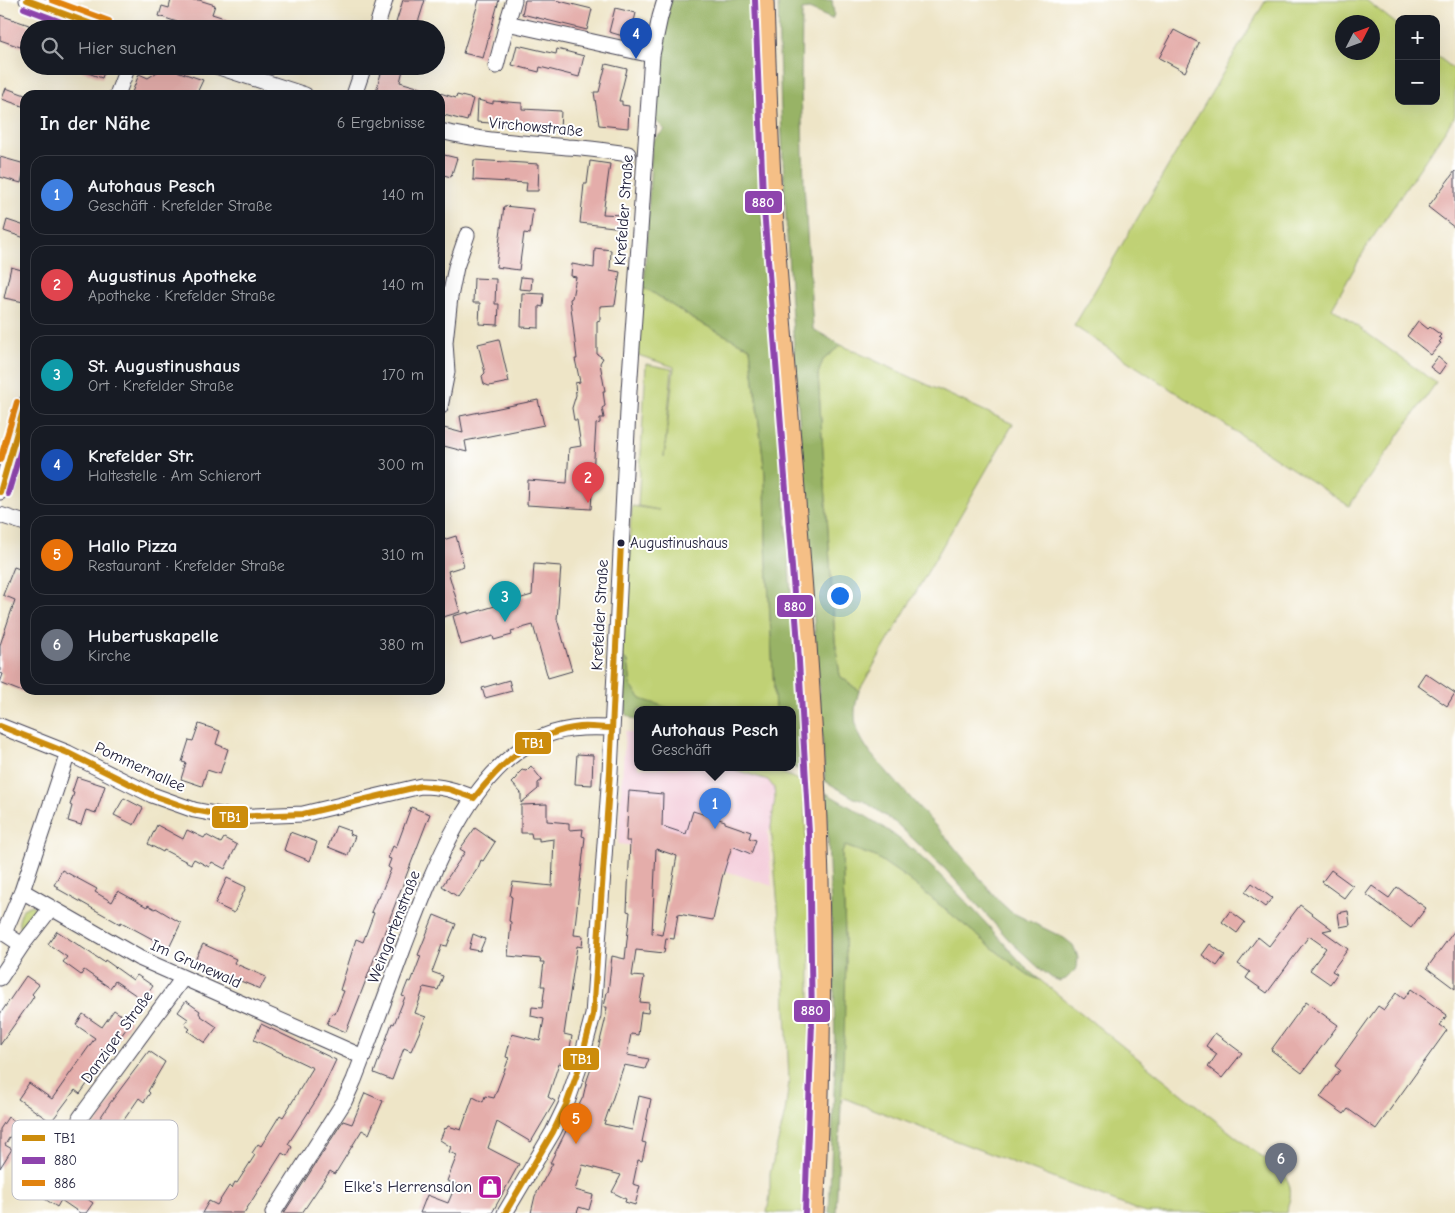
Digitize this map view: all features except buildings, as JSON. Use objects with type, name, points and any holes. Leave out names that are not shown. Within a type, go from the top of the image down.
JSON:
[{"type":"main road","points":[[764,0],[772,196],[811,698],[817,832],[821,945],[821,1064],[814,1213]]},
{"type":"street","points":[[27,0],[81,20]]},
{"type":"street","points":[[379,20],[385,0]]},
{"type":"street","points":[[496,66],[514,0]]},
{"type":"street","name":"Krefelder Straße","points":[[505,1213],[553,1132],[566,1105],[578,1071],[592,1016],[610,772],[628,391],[652,55],[665,0]]},
{"type":"street","points":[[507,23],[652,55]]},
{"type":"street","points":[[119,90],[125,75]]},
{"type":"street","points":[[244,75],[290,90]]},
{"type":"street","points":[[356,90],[361,75]]},
{"type":"street","name":"Virchowstraße","points":[[445,132],[507,143],[569,147],[628,154]]},
{"type":"street","points":[[445,328],[456,267],[467,235]]},
{"type":"street","points":[[445,356],[447,372],[445,382]]},
{"type":"street","points":[[0,492],[20,422]]},
{"type":"street","points":[[0,516],[20,522]]},
{"type":"street","name":"Pommernallee","points":[[0,726],[68,752],[152,795],[194,810],[231,817],[303,814],[421,786],[438,786],[458,791],[474,798]]},
{"type":"street","name":"Weingartenstraße","points":[[273,1213],[344,1102],[363,1057],[431,876],[449,839],[474,798],[494,773],[512,756],[534,741],[558,731],[581,727],[611,728]]},
{"type":"street","points":[[22,945],[4,933],[22,891],[68,752]]},
{"type":"street","name":"Im Grunewald","points":[[22,891],[139,958],[363,1057]]},
{"type":"street","points":[[0,978],[22,945],[51,908]]},
{"type":"street","name":"Danziger Straße","points":[[80,1118],[183,978]]},
{"type":"shaded area","points":[[625,731],[634,733],[634,771],[739,771],[768,780],[774,788],[775,798],[771,827],[768,832],[772,886],[655,848],[618,844]]},
{"type":"green space","points":[[671,0],[752,0],[755,113],[781,436],[802,771],[796,768],[796,706],[775,706],[766,544],[765,474],[750,348],[693,319],[644,287],[652,141],[665,130],[653,118],[656,62]]},
{"type":"green space","points":[[778,0],[832,0],[834,14],[832,19],[809,9],[802,10],[801,88],[804,184],[813,329],[841,345],[823,360],[818,374],[835,640],[840,676],[859,691],[855,709],[856,724],[861,739],[871,754],[950,842],[999,901],[1011,912],[1064,938],[1073,945],[1078,957],[1077,968],[1066,979],[1060,981],[1052,978],[1039,968],[1010,941],[946,870],[897,824],[864,801],[854,798],[825,781],[790,293]]},
{"type":"green space","points":[[1266,0],[1366,0],[1395,23],[1395,105],[1440,105],[1440,58],[1455,70],[1455,116],[1367,246],[1332,308],[1436,383],[1349,506],[1074,326]]},
{"type":"green space","points":[[638,283],[693,319],[750,348],[765,474],[766,544],[775,706],[656,705],[641,699],[631,686],[628,661],[619,656],[632,506],[659,510],[638,506],[646,364],[672,369],[664,457],[674,367],[638,355]]},
{"type":"green space","points":[[841,345],[1013,424],[859,691],[840,676],[835,640],[818,374],[823,360]]},
{"type":"green space","points":[[619,656],[628,661],[631,686],[641,699],[663,706],[634,706],[634,719],[626,715],[625,694],[618,693]]},
{"type":"green space","points":[[739,771],[777,771],[803,782],[810,909],[810,1047],[804,1213],[767,1213],[770,1195],[770,1173],[785,1113],[789,1082],[785,987],[771,827],[775,798],[774,788],[768,780]]},
{"type":"green space","points":[[826,793],[860,812],[912,849],[928,863],[1028,970],[1040,980],[1030,976],[1005,958],[908,879],[876,857],[845,846],[842,853],[846,962],[836,1213],[829,1213],[835,1065],[834,981]]},
{"type":"green space","points":[[845,846],[876,857],[908,879],[1005,958],[1030,976],[1040,980],[1251,1149],[1273,1164],[1286,1177],[1289,1184],[1290,1193],[1287,1213],[1145,1213],[841,1097],[846,962],[842,852]]},
{"type":"green space","points":[[31,905],[38,909],[38,915],[30,926],[22,929],[19,925],[22,911]]},
{"type":"transit line","name":"TB1","points":[[27,0],[81,20]]},
{"type":"transit line","name":"886","points":[[52,0],[106,20]]},
{"type":"transit line","name":"880","points":[[755,0],[763,196],[798,644],[809,833],[812,1023],[805,1213]]},
{"type":"transit line","name":"880","points":[[24,8],[56,20]]},
{"type":"transit line","name":"886","points":[[0,460],[17,402]]},
{"type":"transit line","name":"TB1","points":[[0,492],[20,422]]},
{"type":"transit line","name":"880","points":[[8,494],[20,453]]},
{"type":"transit line","name":"TB1","points":[[505,1213],[553,1132],[566,1105],[578,1071],[593,1015],[610,772],[621,543]]},
{"type":"transit line","name":"TB1","points":[[0,726],[68,753],[152,795],[194,810],[231,817],[303,814],[421,786],[448,789],[474,798]]},
{"type":"transit line","name":"TB1","points":[[474,798],[507,761],[533,742],[563,730],[584,727],[611,728]]},
{"type":"place","name":"Krefelder Str.","points":[[636,59]]},
{"type":"place","name":"Augustinus Apotheke","points":[[588,503]]},
{"type":"place","name":"Augustinushaus","points":[[621,543]]},
{"type":"place","name":"St. Augustinushaus","points":[[505,622]]},
{"type":"place","name":"Autohaus Pesch","points":[[715,829]]},
{"type":"place","name":"Hallo Pizza","points":[[576,1144]]},
{"type":"place","name":"Hubertuskapelle","points":[[1281,1184]]},
{"type":"place","name":"Elke's Herrensalon","points":[[490,1187]]}]
